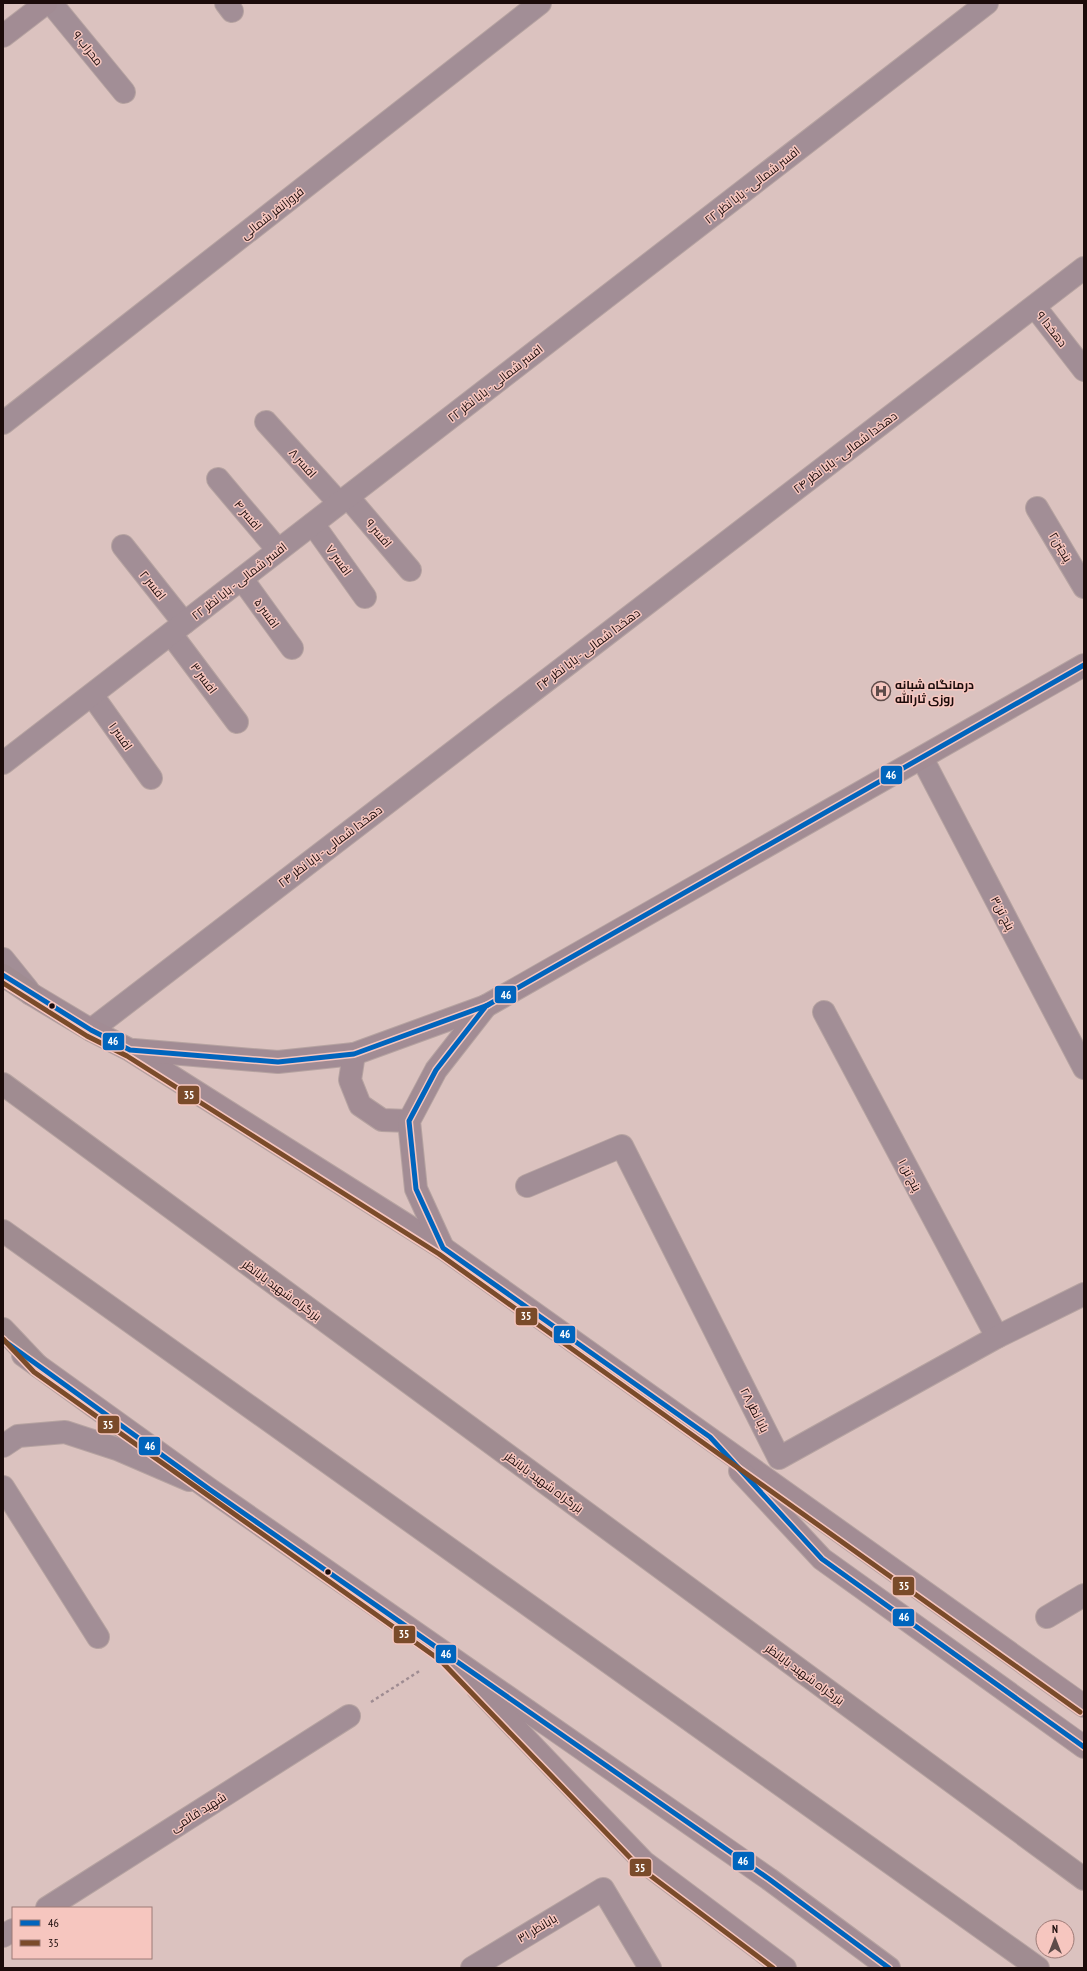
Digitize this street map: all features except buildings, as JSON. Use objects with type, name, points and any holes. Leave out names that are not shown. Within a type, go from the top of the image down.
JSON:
[{"type":"highway","points":[[3,975],[31,994]]},
{"type":"highway","name":"بزرگراه شهید بابانظر","points":[[3,1084],[1084,1879]]},
{"type":"highway","points":[[3,1231],[1038,1968]]},
{"type":"highway","points":[[3,1329],[38,1366]]},
{"type":"main road","points":[[3,36],[46,3]]},
{"type":"main road","points":[[130,1050],[278,1062],[354,1054],[486,1006],[1084,665]]},
{"type":"main road","points":[[31,994],[91,1030],[130,1050],[443,1248],[710,1437],[1084,1706]]},
{"type":"main road","points":[[443,1248],[416,1189],[409,1121],[436,1070],[486,1006]]},
{"type":"main road","points":[[354,1054],[350,1080],[360,1105],[382,1120],[409,1121]]},
{"type":"main road","points":[[3,1340],[210,1489],[445,1655],[768,1879],[889,1968]]},
{"type":"main road","points":[[710,1437],[822,1559],[1084,1747]]},
{"type":"main road","points":[[445,1655],[644,1862],[785,1968]]},
{"type":"street","name":"محراب ۹","points":[[51,3],[124,92]]},
{"type":"street","name":"فروزانفر شمالی","points":[[3,423],[540,3]]},
{"type":"street","name":"افسر شمالی - بابا نظر ۲۲","points":[[3,763],[987,3]]},
{"type":"street","name":"دهخدا شمالی - بابا نظر ۲۴","points":[[91,1030],[1084,268]]},
{"type":"street","name":"دهخدا ۹","points":[[1035,307],[1084,370]]},
{"type":"street","name":"افسر ۸","points":[[266,422],[344,500]]},
{"type":"street","name":"افسر ۴","points":[[218,479],[278,550]]},
{"type":"street","name":"افسر ۹","points":[[344,500],[410,570]]},
{"type":"street","name":"پنجتن۲","points":[[1037,508],[1084,587]]},
{"type":"street","name":"افسر ۷","points":[[313,524],[365,597]]},
{"type":"street","name":"افسر ۲","points":[[122,546],[178,628]]},
{"type":"street","name":"افسر ۵","points":[[242,579],[292,648]]},
{"type":"street","name":"افسر ۳","points":[[178,628],[237,722]]},
{"type":"street","name":"افسر ۱","points":[[92,694],[150,778]]},
{"type":"street","name":"پنج تن۳","points":[[922,758],[1084,1068]]},
{"type":"street","points":[[3,959],[31,994]]},
{"type":"street","name":"پنج تن ۱","points":[[824,1012],[997,1337]]},
{"type":"street","name":"بابا نظر ۲۸","points":[[527,1186],[622,1146],[779,1458],[997,1337],[1084,1294]]},
{"type":"street","points":[[3,1446],[18,1436],[65,1432],[118,1449],[210,1489]]},
{"type":"street","points":[[3,1487],[98,1637]]},
{"type":"street","points":[[1047,1617],[1084,1595]]},
{"type":"street","name":"شهید قائمی","points":[[49,1907],[349,1716]]},
{"type":"street","name":"بابانظر ۳۱","points":[[472,1968],[602,1889],[650,1968]]},
{"type":"street","points":[[3,1936],[12,1931]]},
{"type":"path","points":[[349,1716],[445,1655]]},
{"type":"transit line","name":"46","points":[[1084,665],[486,1006],[436,1070],[409,1121],[416,1189],[443,1248],[710,1437],[822,1559],[1084,1747]]},
{"type":"transit line","name":"46","points":[[3,975],[91,1030],[130,1050],[278,1062],[354,1054],[488,1005]]},
{"type":"transit line","name":"35","points":[[3,983],[87,1036],[127,1056],[439,1254],[1080,1712]]},
{"type":"transit line","name":"35","points":[[3,1339],[34,1372],[440,1660],[639,1867],[773,1968]]},
{"type":"transit line","name":"46","points":[[3,1340],[209,1489],[769,1879],[889,1968]]},
{"type":"place","name":"درمانگاه شبانه روزی ثارالله","points":[[881,691]]}]
